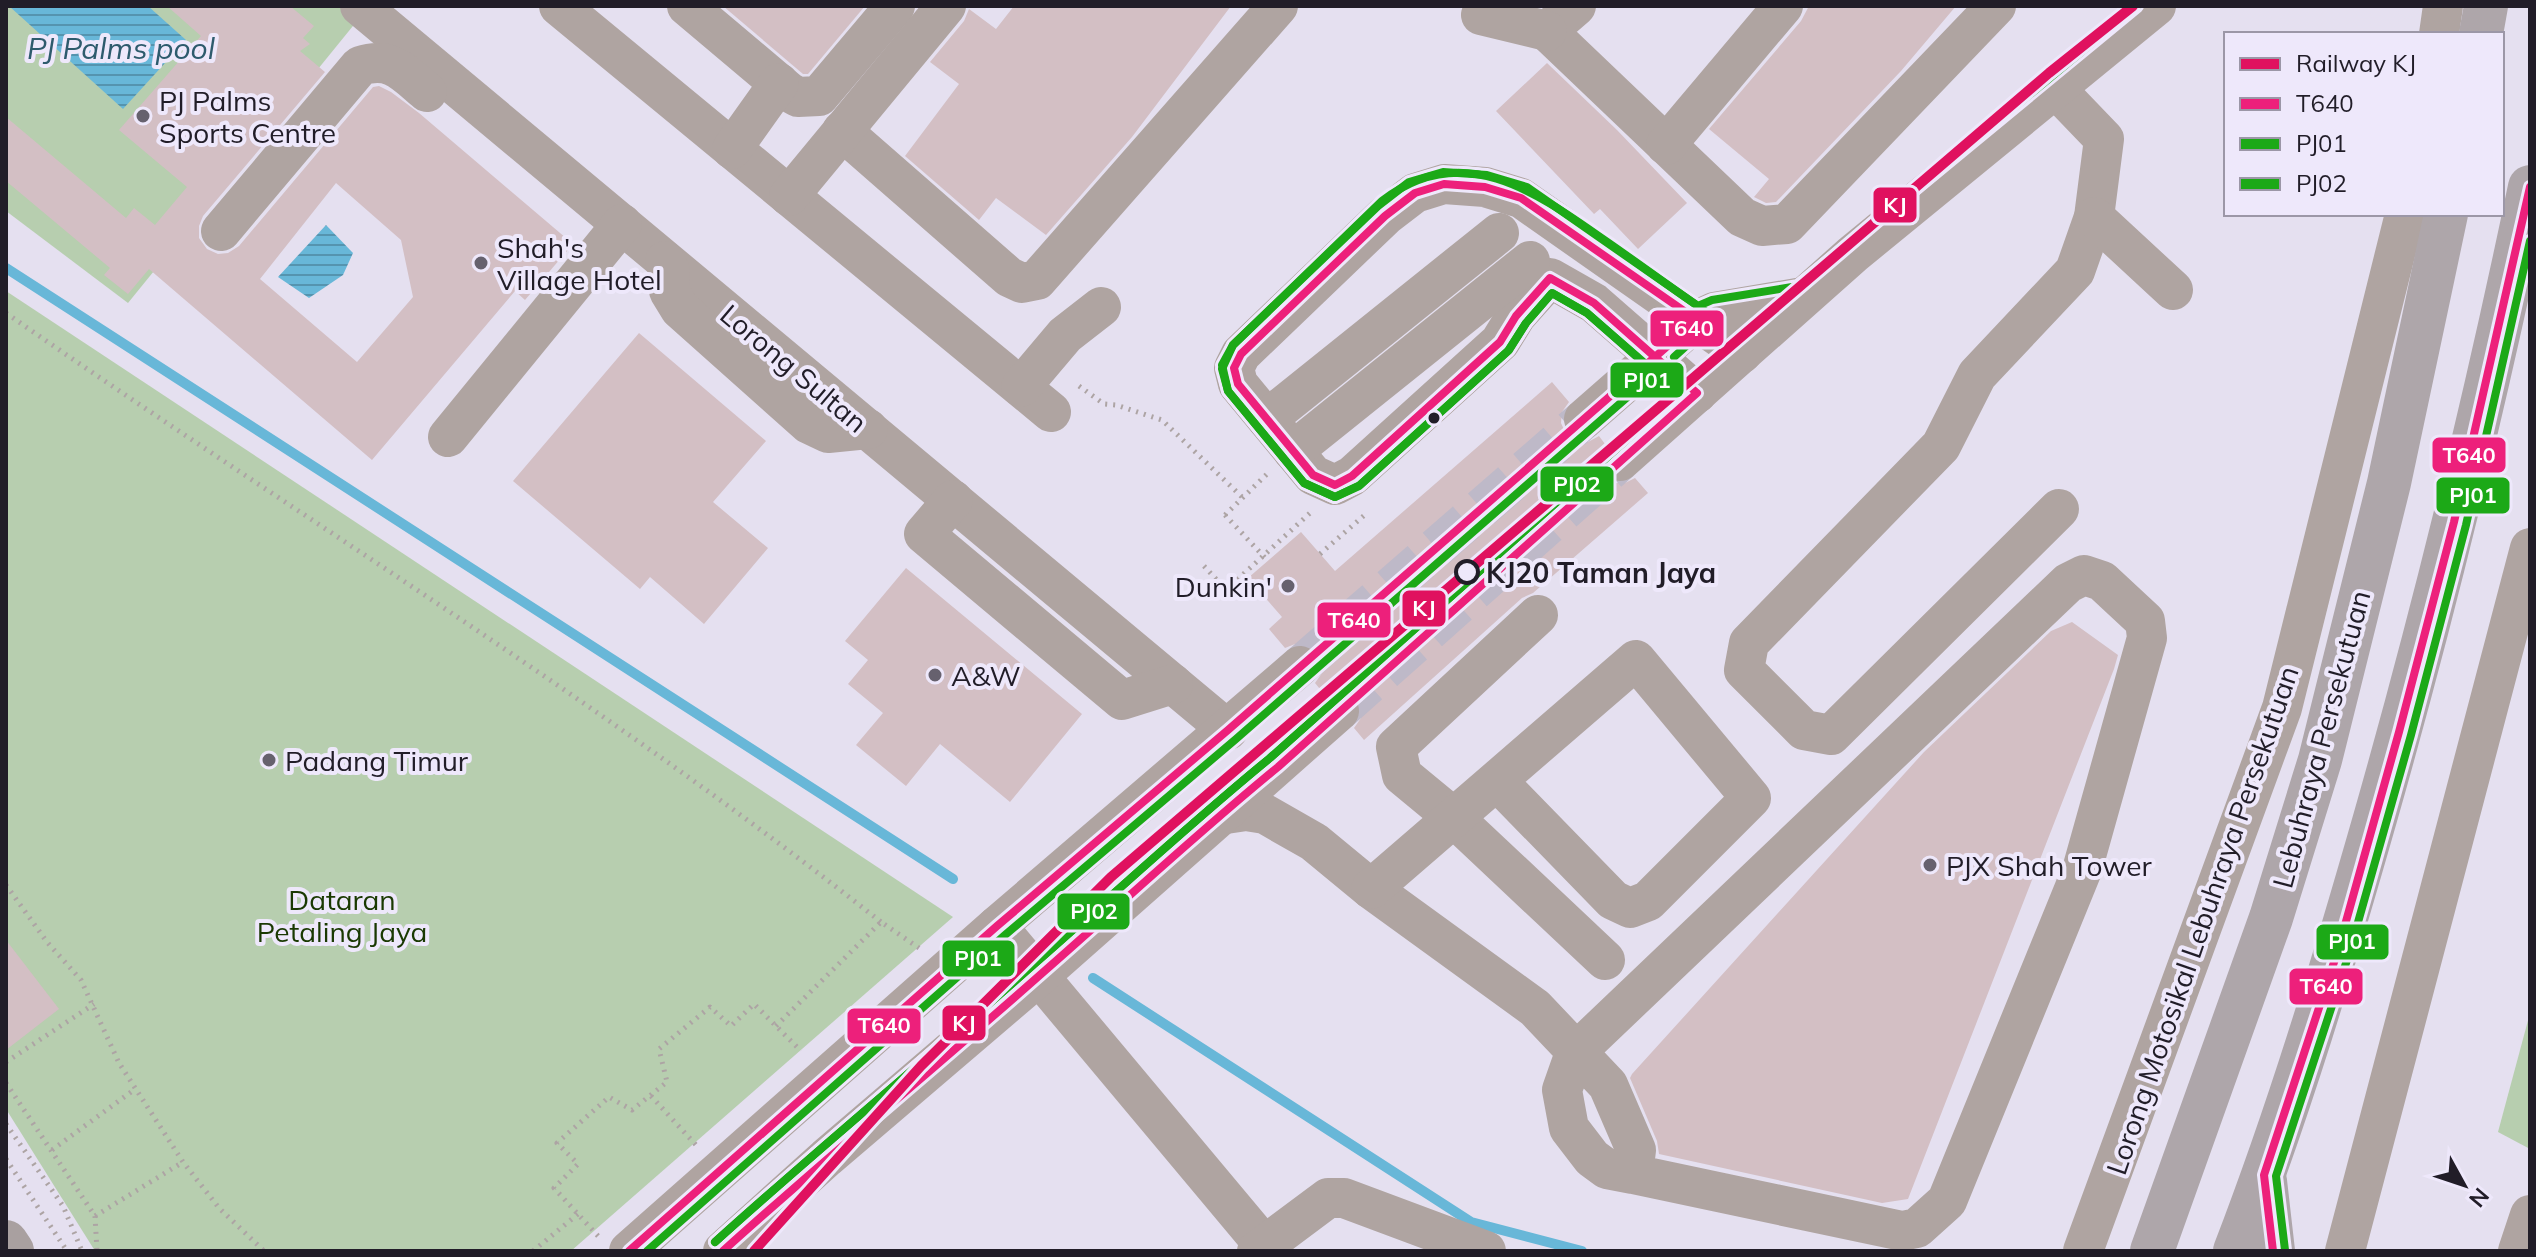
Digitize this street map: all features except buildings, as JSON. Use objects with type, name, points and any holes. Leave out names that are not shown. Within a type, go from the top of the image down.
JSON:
[{"type":"highway","points":[[2481,32],[2486,6]]},
{"type":"highway","points":[[2235,1251],[2264,1175],[2338,950],[2399,732],[2454,522],[2530,187]]},
{"type":"highway","name":"Lebuhraya Persekutuan","points":[[2152,1251],[2271,918],[2320,760],[2389,483],[2446,216]]},
{"type":"highway","points":[[2138,1251],[2185,1160]]},
{"type":"highway","points":[[2264,1175],[2273,1251]]},
{"type":"main road","points":[[6,1242],[12,1251]]},
{"type":"street","name":"Lorong Sultan","points":[[360,6],[533,166],[616,233],[665,261],[1228,730]]},
{"type":"street","points":[[559,6],[1051,412]]},
{"type":"street","points":[[687,6],[798,97],[819,96],[895,6]]},
{"type":"street","points":[[789,196],[946,6]]},
{"type":"street","points":[[842,131],[1009,277],[1022,283],[1037,280],[1278,6]]},
{"type":"street","points":[[1666,145],[1783,6]]},
{"type":"street","points":[[1481,15],[1562,18],[1666,145],[1742,217],[1762,226],[1787,224],[1996,6]]},
{"type":"street","points":[[1620,461],[1803,297],[2156,6]]},
{"type":"street","points":[[2439,32],[2443,6]]},
{"type":"street","points":[[221,231],[360,66],[374,62],[387,63],[399,69],[533,166]]},
{"type":"street","points":[[732,149],[779,83]]},
{"type":"street","points":[[2055,88],[2104,139],[2094,217],[2075,271],[1977,375],[1941,446],[1749,643],[1744,670],[1804,730],[1831,735],[2059,509]]},
{"type":"street","points":[[1540,270],[1500,342],[1352,476],[1335,485],[1313,475],[1238,384],[1234,368],[1241,354],[1385,216],[1415,193],[1444,184],[1485,187],[1521,198],[1742,353]]},
{"type":"street","points":[[1444,184],[1540,270],[1594,303],[1697,393]]},
{"type":"street","name":"Lorong Motosikal Lebuhraya Persekutuan","points":[[2083,1251],[2282,708],[2405,216]]},
{"type":"street","points":[[2094,217],[2173,290]]},
{"type":"street","points":[[448,437],[616,233]]},
{"type":"street","points":[[1267,419],[1499,233]]},
{"type":"street","points":[[1293,451],[1540,270]]},
{"type":"street","points":[[1584,419],[1697,320],[1714,312],[1803,297]]},
{"type":"street","points":[[1021,387],[1065,335],[1101,307]]},
{"type":"street","points":[[2345,1251],[2530,548]]},
{"type":"street","points":[[2084,575],[2102,581],[2145,621],[2147,638],[2082,870],[1947,1201],[1917,1228],[1902,1231],[1633,1174],[1607,1169],[1592,1158],[1569,1128],[1562,1090],[1575,1053],[2068,583],[2084,575]]},
{"type":"street","points":[[1538,615],[1396,747],[1402,775],[1454,818],[1605,960]]},
{"type":"street","points":[[1371,889],[1636,660],[1751,798],[1648,901],[1630,908],[1613,900],[1497,781]]},
{"type":"street","points":[[616,1246],[720,1171],[997,926],[1300,666]]},
{"type":"street","points":[[723,1251],[1339,711]]},
{"type":"street","points":[[1278,767],[1290,798],[1314,842]]},
{"type":"street","points":[[1219,815],[1246,811],[1265,814],[1314,842],[1371,889],[1535,1008],[1608,1085],[1636,1150],[1633,1174]]},
{"type":"street","points":[[997,926],[1263,1249],[1328,1198],[1344,1198],[1486,1251]]},
{"type":"street","points":[[2518,1251],[2530,1215]]},
{"type":"path","points":[[6,313],[483,632],[818,872],[881,922],[950,968]]},
{"type":"path","points":[[1116,405],[1162,420],[1242,497]]},
{"type":"path","points":[[1268,561],[1225,515],[1293,451]]},
{"type":"path","points":[[1204,566],[1226,590],[1315,509]]},
{"type":"path","points":[[1320,554],[1370,510]]},
{"type":"path","points":[[6,885],[47,942],[81,980],[119,1063],[183,1162],[219,1208],[264,1251]]},
{"type":"path","points":[[776,1026],[881,922]]},
{"type":"path","points":[[6,1062],[94,1004]]},
{"type":"path","points":[[616,1246],[578,1214],[554,1188],[578,1164],[557,1143],[609,1097],[632,1110],[667,1082],[659,1049],[710,1007],[731,1026],[754,1004],[811,1060]]},
{"type":"path","points":[[6,1083],[95,1216],[97,1251]]},
{"type":"path","points":[[52,1150],[135,1089]]},
{"type":"path","points":[[651,1096],[720,1171]]},
{"type":"path","points":[[6,1124],[63,1206],[82,1251]]},
{"type":"path","points":[[6,1159],[67,1251]]},
{"type":"path","points":[[95,1216],[183,1162]]},
{"type":"path","points":[[533,1251],[578,1214]]},
{"type":"green space","name":"PJ Palms Sports Centre","points":[[6,6],[339,6],[357,21],[128,303],[6,211]]},
{"type":"green space","name":"Dataran Petaling Jaya","points":[[6,291],[953,917],[571,1251],[95,1251],[6,1109]]},
{"type":"green space","points":[[2530,1013],[2530,1149],[2498,1132]]},
{"type":"water","name":"PJ Palms pool","points":[[9,6],[148,6],[186,40],[123,109]]},
{"type":"water","points":[[326,225],[353,253],[343,275],[309,298],[278,277]]},
{"type":"waterway","points":[[6,268],[953,879]]},
{"type":"waterway","points":[[1093,978],[1471,1222],[1582,1251]]},
{"type":"tunnel","points":[[1300,666],[1584,419]]},
{"type":"tunnel","points":[[1339,711],[1620,461]]},
{"type":"rail line","name":"KJ","points":[[754,1251],[921,1066],[1111,877],[2049,73],[2133,6]]},
{"type":"transit line","name":"PJ02","points":[[715,1242],[1270,758],[1679,393],[1587,313],[1552,293],[1526,323],[1509,350],[1359,486],[1335,497],[1304,483],[1228,391],[1222,365],[1233,345],[1382,201],[1411,183],[1440,174],[1469,173],[1497,179],[1551,204],[1698,306],[1712,300],[1798,286],[2137,6]]},
{"type":"transit line","name":"PJ01","points":[[1637,357],[1587,313],[1552,293],[1526,323],[1508,351],[1360,485],[1335,497],[1304,483],[1228,391],[1222,369],[1233,345],[1378,206],[1409,182],[1443,172],[1487,175],[1527,187],[1705,311],[1709,318],[1706,328],[1674,357]]},
{"type":"transit line","name":"T640","points":[[1444,184],[1485,187],[1521,198],[1697,320],[1655,357],[1594,303],[1550,278],[1516,316],[1500,342],[1352,476],[1335,485],[1313,475],[1238,384],[1234,368],[1241,354],[1385,216],[1415,193],[1444,184]]},
{"type":"transit line","name":"T640","points":[[2273,1251],[2264,1175],[2338,950],[2399,732],[2454,522],[2530,187]]},
{"type":"transit line","name":"PJ01","points":[[2285,1250],[2276,1176],[2349,954],[2411,735],[2466,525],[2530,241]]},
{"type":"transit line","name":"T640","points":[[629,1251],[997,926],[1228,730],[1655,357]]},
{"type":"transit line","name":"T640","points":[[723,1251],[1278,767],[1697,393],[1655,357]]},
{"type":"transit line","name":"PJ01","points":[[647,1251],[1005,935],[1236,739],[1655,373],[1679,393],[1270,758],[715,1242]]},
{"type":"place","name":"PJ Palms Sports Centre","points":[[143,116]]},
{"type":"place","name":"Shah's Village Hotel","points":[[481,263]]},
{"type":"place","name":"KJ20 Taman Jaya","points":[[1467,572]]},
{"type":"place","name":"Dunkin'","points":[[1288,586]]},
{"type":"place","name":"A&W","points":[[935,675]]},
{"type":"place","name":"Padang Timur","points":[[269,760]]},
{"type":"place","name":"PJX Shah Tower","points":[[1930,865]]}]
